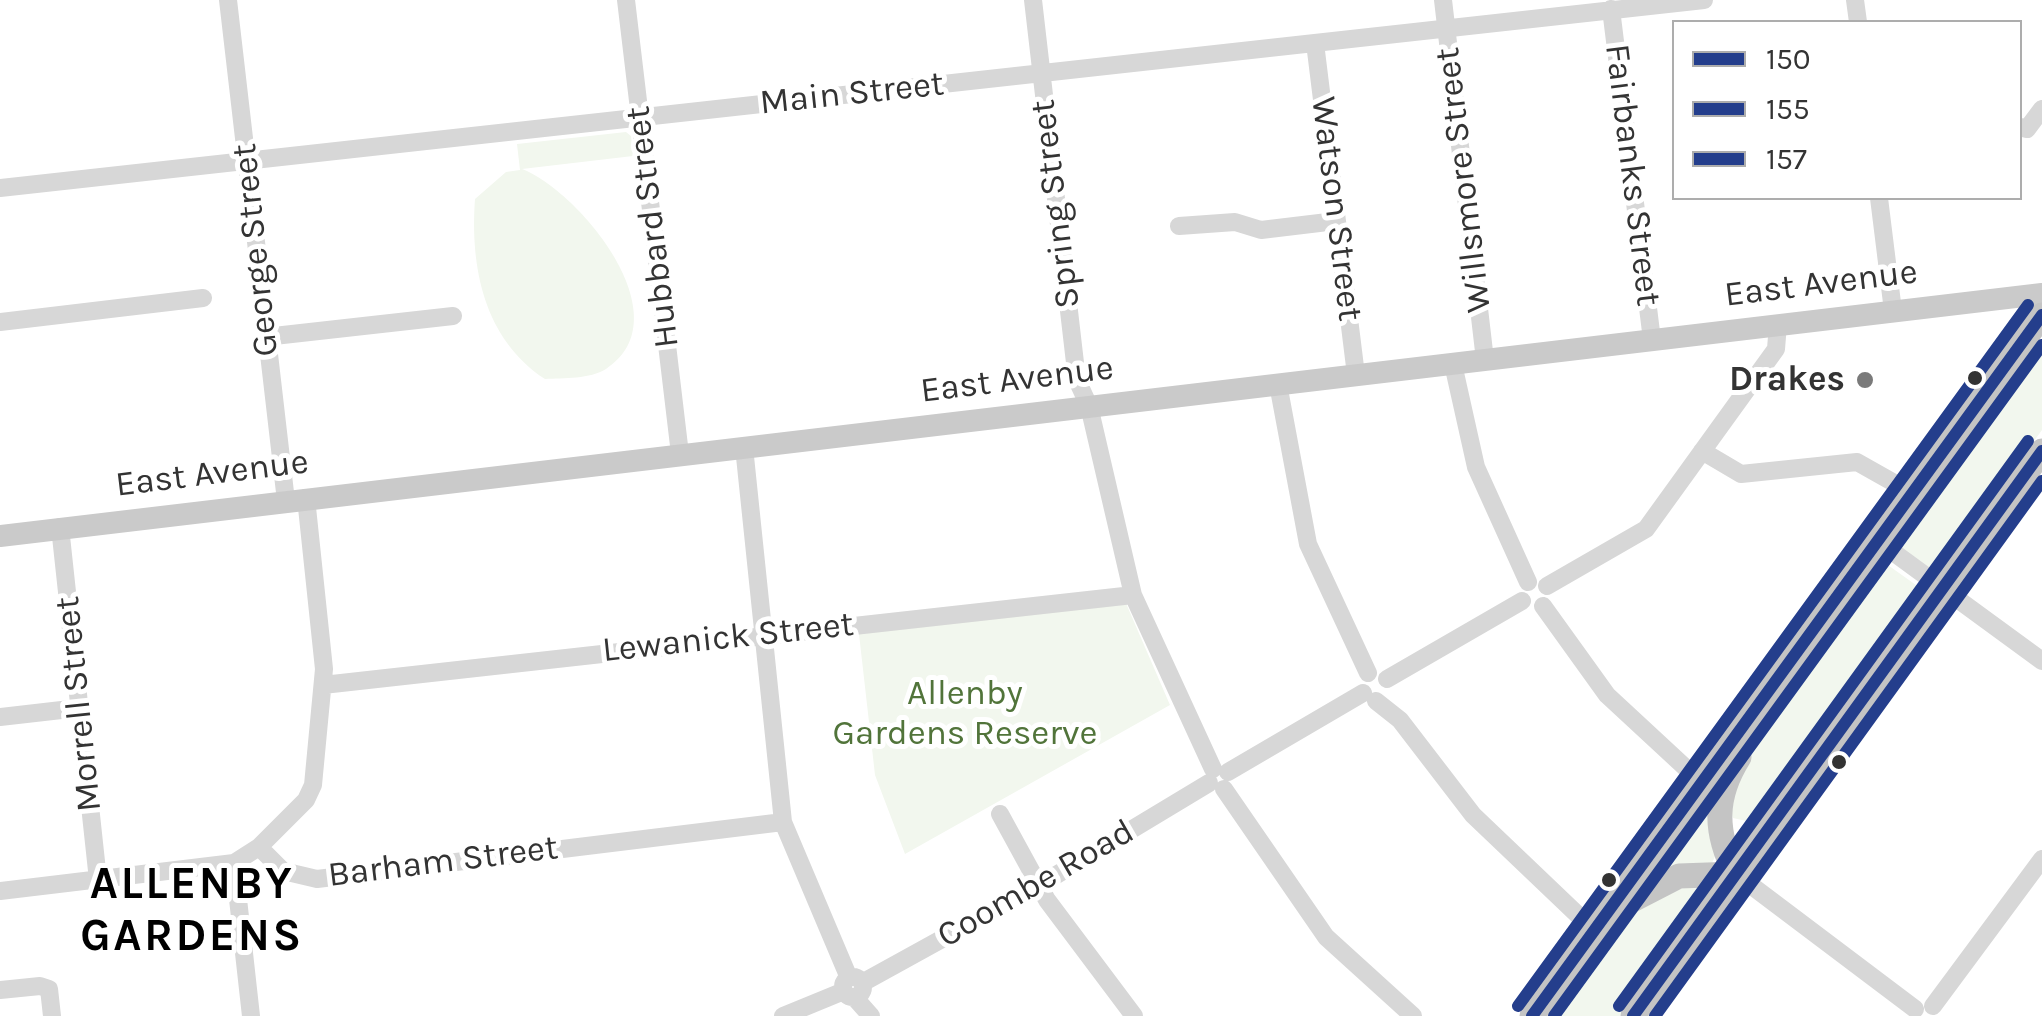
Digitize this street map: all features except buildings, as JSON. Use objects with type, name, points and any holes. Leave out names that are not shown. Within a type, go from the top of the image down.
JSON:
[{"type":"highway","points":[[1532,1016],[2038,324]]},
{"type":"highway","points":[[1633,1016],[2042,451]]},
{"type":"highway","points":[[1736,874],[1720,838],[1719,808],[1722,783],[1752,735],[1748,722]]},
{"type":"highway","points":[[1719,808],[1728,826],[1737,830],[1754,828],[1782,811]]},
{"type":"highway","points":[[1602,920],[1679,876],[1736,874]]},
{"type":"main road","name":"East Avenue","points":[[0,536],[2042,294]]},
{"type":"street","name":"George Street","points":[[228,0],[265,337],[296,500],[322,686],[313,785],[306,800],[258,846]]},
{"type":"street","name":"Hubbard Street","points":[[626,0],[680,454]]},
{"type":"street","name":"Spring Street","points":[[1033,0],[1077,380],[1089,406],[1133,594],[1218,778],[1326,938],[1414,1016]]},
{"type":"street","name":"Willsmore Street","points":[[1443,0],[1485,360]]},
{"type":"street","name":"Main Street","points":[[0,188],[1315,43],[1606,6],[1704,0]]},
{"type":"street","name":"Fairbanks Street","points":[[1606,6],[1652,340]]},
{"type":"street","name":"Watson Street","points":[[1315,43],[1356,375]]},
{"type":"street","points":[[2022,127],[2027,129],[2042,108]]},
{"type":"street","points":[[1879,200],[1893,311]]},
{"type":"street","points":[[1179,226],[1235,222],[1262,230],[1336,221]]},
{"type":"street","points":[[0,322],[203,298]]},
{"type":"street","points":[[265,337],[453,316]]},
{"type":"street","points":[[1522,601],[1522,590],[1646,529],[1776,349],[1778,324]]},
{"type":"street","points":[[1453,364],[1476,468],[1537,584],[1549,598],[1534,609],[1522,601]]},
{"type":"street","points":[[1278,384],[1308,544],[1368,674],[1369,697]]},
{"type":"street","points":[[744,447],[783,822],[852,987],[870,1016]]},
{"type":"street","points":[[1702,451],[1741,474],[1856,462],[1912,493]]},
{"type":"street","name":"Morrell Street","points":[[60,527],[98,880]]},
{"type":"street","points":[[1878,541],[2042,661]]},
{"type":"street","name":"Lewanick Street","points":[[322,686],[1133,594]]},
{"type":"street","points":[[1388,680],[1522,601]]},
{"type":"street","points":[[1543,606],[1607,694],[1702,783]]},
{"type":"street","points":[[1368,674],[1380,673],[1388,680],[1388,694],[1369,697]]},
{"type":"street","points":[[1369,697],[1400,720],[1473,815],[1581,918],[1602,920]]},
{"type":"street","name":"Coombe Road","points":[[783,1016],[852,987],[1038,886],[1218,778],[1369,697]]},
{"type":"street","points":[[0,717],[79,708]]},
{"type":"street","points":[[1000,814],[1038,886],[1134,1016]]},
{"type":"street","name":"Barham Street","points":[[258,846],[283,872],[318,879],[783,822]]},
{"type":"street","points":[[0,892],[234,862],[258,846]]},
{"type":"street","points":[[1736,874],[1925,1012],[2042,858]]},
{"type":"street","points":[[234,862],[251,1016]]},
{"type":"street","points":[[0,990],[40,986],[49,989],[52,1016]]},
{"type":"green space","points":[[626,132],[631,136],[633,156],[522,169],[570,202],[594,229],[615,258],[629,289],[634,319],[627,347],[606,369],[585,376],[545,379],[508,344],[485,300],[475,250],[475,199],[506,172],[520,170],[517,144]]},
{"type":"green space","points":[[2042,347],[2042,430],[1937,575],[1898,545],[1895,536]]},
{"type":"green space","points":[[1885,563],[1923,590],[1924,601],[1762,814],[1751,822],[1733,818],[1728,805],[1729,788],[1875,565]]},
{"type":"green space","name":"Allenby Gardens Reserve","points":[[1125,601],[1170,705],[905,854],[875,775],[859,634]]},
{"type":"green space","points":[[1707,795],[1710,836],[1718,850],[1712,863],[1692,863],[1646,879]]},
{"type":"green space","points":[[1708,874],[1697,889],[1705,895],[1620,1016],[1551,1016],[1639,903]]},
{"type":"transit line","name":"157","points":[[1518,1006],[2028,305]]},
{"type":"transit line","name":"150","points":[[1532,1016],[2042,315]]},
{"type":"transit line","name":"155","points":[[1554,1016],[2042,345]]},
{"type":"transit line","name":"157","points":[[1619,1006],[2028,441]]},
{"type":"transit line","name":"150","points":[[1633,1016],[2042,451]]},
{"type":"transit line","name":"155","points":[[1655,1016],[2042,481]]},
{"type":"place","name":"Drakes","points":[[1865,380]]},
{"type":"district","name":"ALLENBY GARDENS","points":[[192,911]]}]
